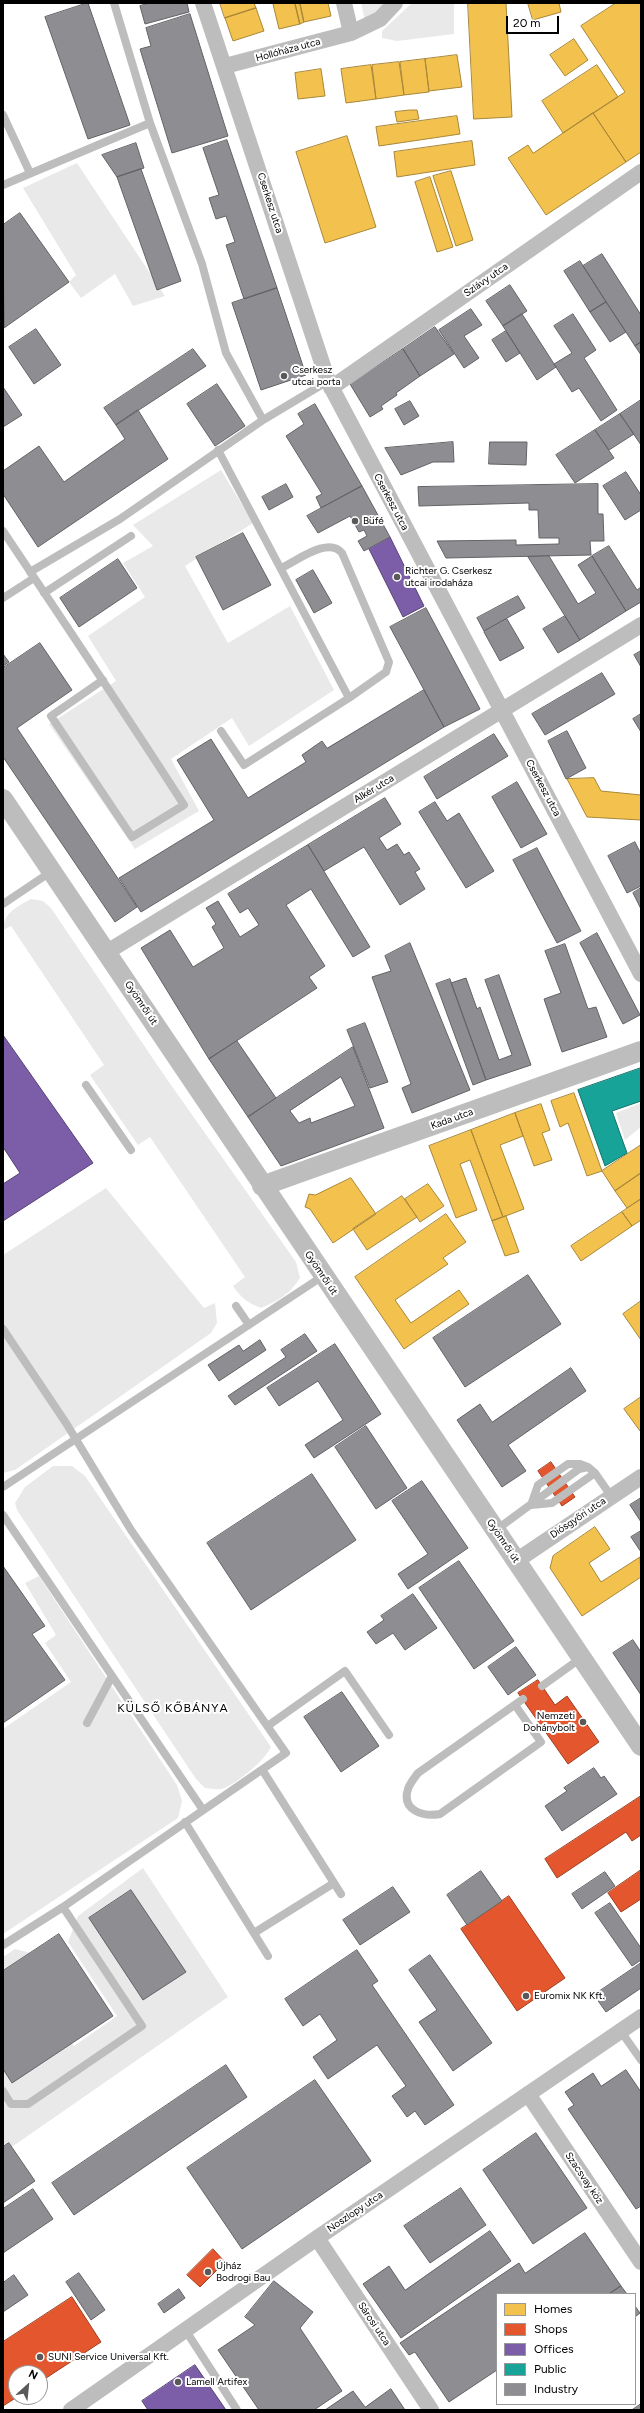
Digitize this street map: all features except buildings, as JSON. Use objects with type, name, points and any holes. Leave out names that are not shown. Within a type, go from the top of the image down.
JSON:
[{"type":"street","name":"Cserkesz utca","points":[[203,3],[330,384],[641,974]]},
{"type":"street","points":[[344,3],[351,33]]},
{"type":"street","name":"Hollóháza utca","points":[[225,66],[351,33],[380,19],[395,3]]},
{"type":"street","name":"Szlávy utca","points":[[330,384],[641,172]]},
{"type":"street","name":"Alkér utca","points":[[107,952],[641,625]]},
{"type":"street","name":"Gyömrői út","points":[[3,799],[107,952],[262,1186],[641,1746]]},
{"type":"street","name":"Kada utca","points":[[262,1186],[641,1051]]},
{"type":"street","name":"Diósgyőri utca","points":[[516,1561],[641,1476]]},
{"type":"street","name":"Noszlopy utca","points":[[71,2410],[317,2238],[641,2016]]},
{"type":"street","name":"Szacsvay köz","points":[[528,2094],[641,2262]]},
{"type":"street","name":"Sárosi utca","points":[[317,2238],[431,2410]]},
{"type":"lane","points":[[114,3],[150,123],[202,264],[226,353],[263,420]]},
{"type":"lane","points":[[3,115],[30,173]]},
{"type":"lane","points":[[3,185],[150,123]]},
{"type":"lane","points":[[3,598],[32,575],[120,519],[263,420],[330,384]]},
{"type":"lane","points":[[218,450],[349,698]]},
{"type":"lane","points":[[3,531],[103,680],[184,805],[132,837],[51,716],[103,680]]},
{"type":"lane","points":[[44,593],[131,536]]},
{"type":"lane","points":[[221,731],[244,765],[349,698],[386,672],[389,662],[342,553],[335,548],[327,546],[281,568]]},
{"type":"lane","points":[[3,904],[52,871]]},
{"type":"lane","points":[[86,1085],[131,1150]]},
{"type":"lane","points":[[3,1487],[323,1276]]},
{"type":"lane","points":[[236,1306],[249,1325]]},
{"type":"lane","points":[[3,1329],[76,1439],[130,1530],[269,1725],[286,1753],[63,1907],[3,1946]]},
{"type":"lane","points":[[531,1506],[538,1485],[568,1464],[580,1464],[588,1467],[595,1473],[611,1496]]},
{"type":"lane","points":[[496,1530],[579,1470],[588,1467]]},
{"type":"lane","points":[[531,1506],[552,1503],[595,1473]]},
{"type":"lane","points":[[3,1515],[203,1810]]},
{"type":"lane","points":[[542,1686],[582,1658]]},
{"type":"lane","points":[[269,1725],[345,1671],[389,1735]]},
{"type":"lane","points":[[87,1724],[112,1676]]},
{"type":"lane","points":[[515,1705],[541,1742],[440,1814],[427,1816],[414,1812],[408,1801],[408,1789],[418,1773],[515,1705],[523,1700]]},
{"type":"lane","points":[[263,1770],[342,1894]]},
{"type":"lane","points":[[185,1822],[268,1956]]},
{"type":"lane","points":[[254,1933],[334,1883]]},
{"type":"lane","points":[[3,2091],[11,2104],[28,2104],[142,2026],[63,1907]]},
{"type":"lane","points":[[620,2030],[641,2060]]},
{"type":"lane","points":[[186,2331],[237,2410]]},
{"type":"shaded area","points":[[361,3],[390,3],[365,21]]},
{"type":"shaded area","points":[[412,3],[454,3],[454,34],[397,41],[382,38],[382,31]]},
{"type":"shaded area","points":[[77,163],[165,296],[133,306],[115,274],[81,298],[69,282],[76,275],[23,188]]},
{"type":"shaded area","points":[[221,470],[253,523],[185,566],[228,643],[290,606],[334,690],[249,746],[232,718],[171,759],[199,811],[135,849],[49,724],[116,681],[88,636],[145,597],[123,563],[153,546],[133,525]]},
{"type":"shaded area","points":[[31,899],[43,901],[51,908],[164,1075],[296,1262],[300,1278],[288,1293],[278,1300],[261,1308],[252,1304],[239,1294],[233,1286],[245,1277],[150,1137],[138,1145],[90,1075],[104,1065],[11,926],[3,930],[8,915],[16,907]]},
{"type":"shaded area","points":[[641,1103],[641,1127],[625,1140],[616,1113]]},
{"type":"shaded area","points":[[106,1188],[204,1308],[215,1303],[217,1323],[211,1333],[15,1470],[3,1473],[3,1255]]},
{"type":"shaded area","points":[[53,1466],[72,1466],[85,1476],[271,1747],[263,1759],[249,1772],[227,1787],[221,1789],[205,1788],[196,1779],[17,1510],[15,1503],[25,1487]]},
{"type":"shaded area","points":[[39,1576],[177,1785],[182,1801],[178,1818],[3,1934],[3,1729],[71,1682],[45,1643],[56,1635],[25,1583]]},
{"type":"shaded area","points":[[143,1868],[228,1997],[3,2153],[3,1957],[15,1949],[50,1958],[61,2028],[74,2046],[117,2016],[68,1942],[78,1916]]},
{"type":"place","name":"Cserkesz utcai porta","points":[[284,376]]},
{"type":"place","name":"Büfé","points":[[355,521]]},
{"type":"place","name":"Richter G. Cserkesz utcai irodaháza","points":[[397,577]]},
{"type":"place","name":"Nemzeti Dohánybolt","points":[[583,1722]]},
{"type":"place","name":"Euromix NK Kft.","points":[[526,1996]]},
{"type":"place","name":"Újház Bodrogi Bau","points":[[208,2272]]},
{"type":"place","name":"SUNI Service Universal Kft.","points":[[40,2357]]},
{"type":"place","name":"Lamell Artifex","points":[[178,2382]]},
{"type":"district","name":"KÜLSŐ KŐBÁNYA","points":[[173,1708]]}]
